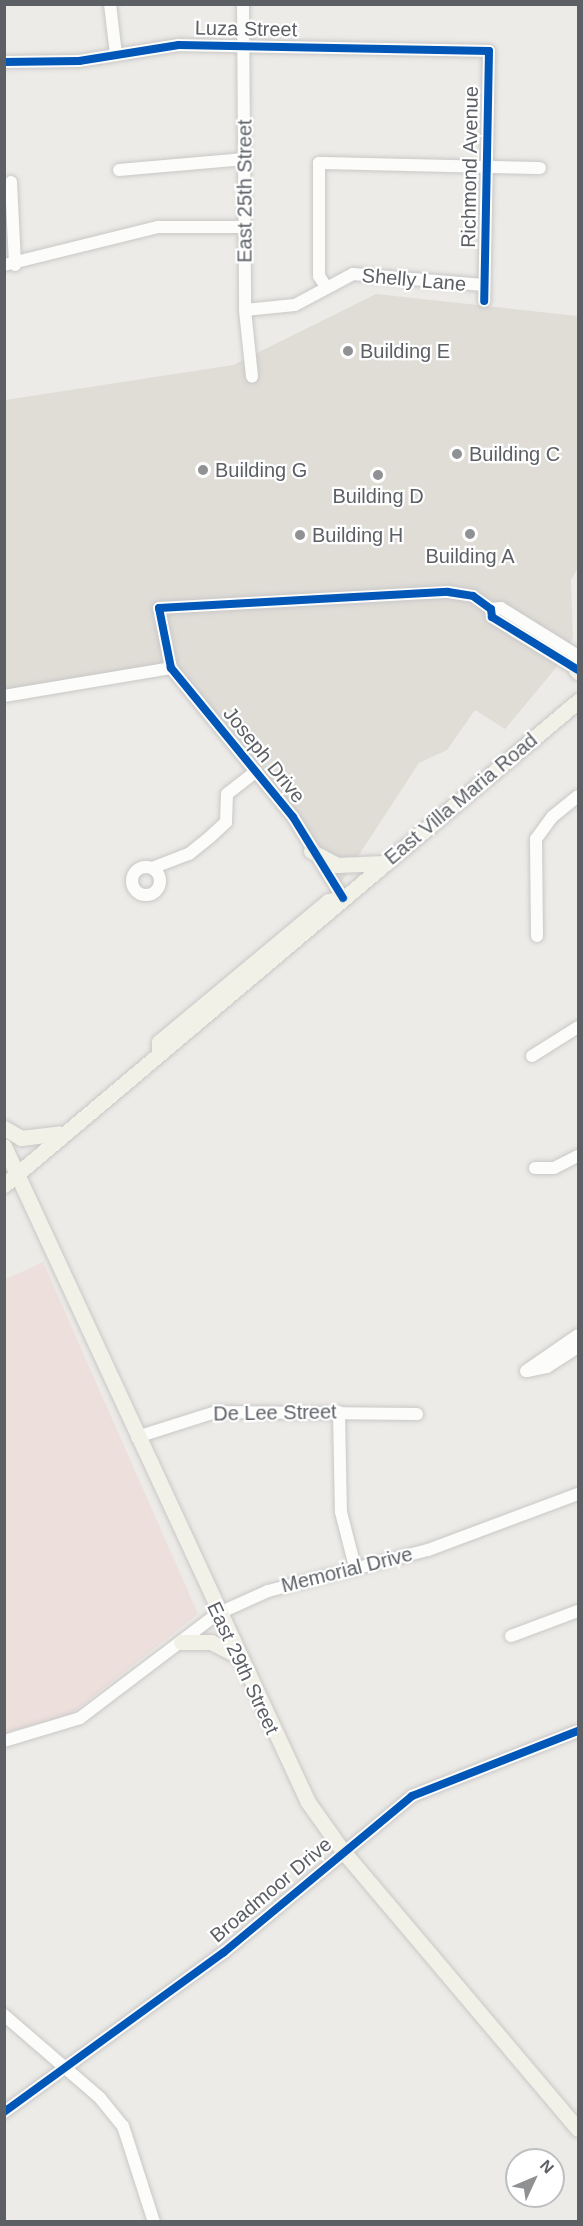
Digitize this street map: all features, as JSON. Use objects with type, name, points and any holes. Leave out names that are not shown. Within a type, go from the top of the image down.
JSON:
[{"type":"main road","name":"East Villa Maria Road","points":[[4,1185],[62,1132],[159,1051],[159,1042],[319,908],[343,898],[579,701]]},
{"type":"main road","points":[[311,851],[337,865],[384,863]]},
{"type":"main road","points":[[4,1128],[21,1138],[62,1132]]},
{"type":"main road","name":"East 29th Street","points":[[4,1146],[290,1770],[342,1850],[579,2129]]},
{"type":"main road","points":[[181,1642],[211,1642],[236,1655]]},
{"type":"street","points":[[110,4],[116,54]]},
{"type":"street","name":"East 25th Street","points":[[243,4],[245,310],[252,377]]},
{"type":"street","name":"Luza Street","points":[[4,62],[116,54],[179,45],[489,51]]},
{"type":"street","name":"Richmond Avenue","points":[[484,301],[489,51]]},
{"type":"street","points":[[119,170],[245,159]]},
{"type":"street","points":[[325,285],[319,276],[319,163],[540,168]]},
{"type":"street","points":[[11,182],[10,265],[158,227],[244,228]]},
{"type":"street","name":"Shelly Lane","points":[[245,310],[295,305],[325,285],[353,274],[374,273],[484,285]]},
{"type":"street","points":[[4,696],[171,668],[159,608],[422,591],[473,596],[491,609],[492,617],[578,667]]},
{"type":"street","name":"Joseph Drive","points":[[171,668],[293,817],[311,851],[343,898]]},
{"type":"street","points":[[152,868],[189,854],[226,822],[227,795],[255,771]]},
{"type":"street","points":[[537,936],[536,839],[552,817],[579,796]]},
{"type":"street","points":[[532,1056],[579,1027]]},
{"type":"street","points":[[535,1168],[554,1168],[579,1156]]},
{"type":"street","points":[[579,1335],[526,1371],[547,1367],[579,1347]]},
{"type":"street","name":"De Lee Street","points":[[137,1437],[216,1412],[417,1414]]},
{"type":"street","points":[[339,1412],[341,1512],[355,1567]]},
{"type":"street","name":"Memorial Drive","points":[[4,1741],[80,1718],[217,1614],[294,1580],[428,1550],[579,1494]]},
{"type":"street","points":[[511,1636],[579,1611]]},
{"type":"street","name":"Broadmoor Drive","points":[[4,2112],[223,1953],[342,1850],[421,1790],[579,1731]]},
{"type":"street","points":[[4,2015],[66,2067],[123,2126],[154,2222]]},
{"type":"shaded area","points":[[376,294],[578,316],[578,568],[571,580],[573,638],[555,669],[505,729],[475,710],[447,750],[419,763],[340,884],[171,668],[5,696],[5,400],[233,365]]},
{"type":"shaded area","points":[[43,1262],[198,1614],[66,1718],[5,1732],[4,1280]]},
{"type":"cycle path","points":[[4,62],[79,61],[179,45],[489,51],[484,301]]},
{"type":"cycle path","points":[[343,898],[293,817],[171,668],[159,608],[448,592],[473,596],[491,609],[492,617],[578,670]]},
{"type":"cycle path","points":[[4,2112],[223,1953],[412,1796],[578,1731]]},
{"type":"place","name":"Building E","points":[[348,351]]},
{"type":"place","name":"Building C","points":[[457,454]]},
{"type":"place","name":"Building G","points":[[203,470]]},
{"type":"place","name":"Building D","points":[[378,475]]},
{"type":"place","name":"Building A","points":[[470,534]]},
{"type":"place","name":"Building H","points":[[300,535]]}]
